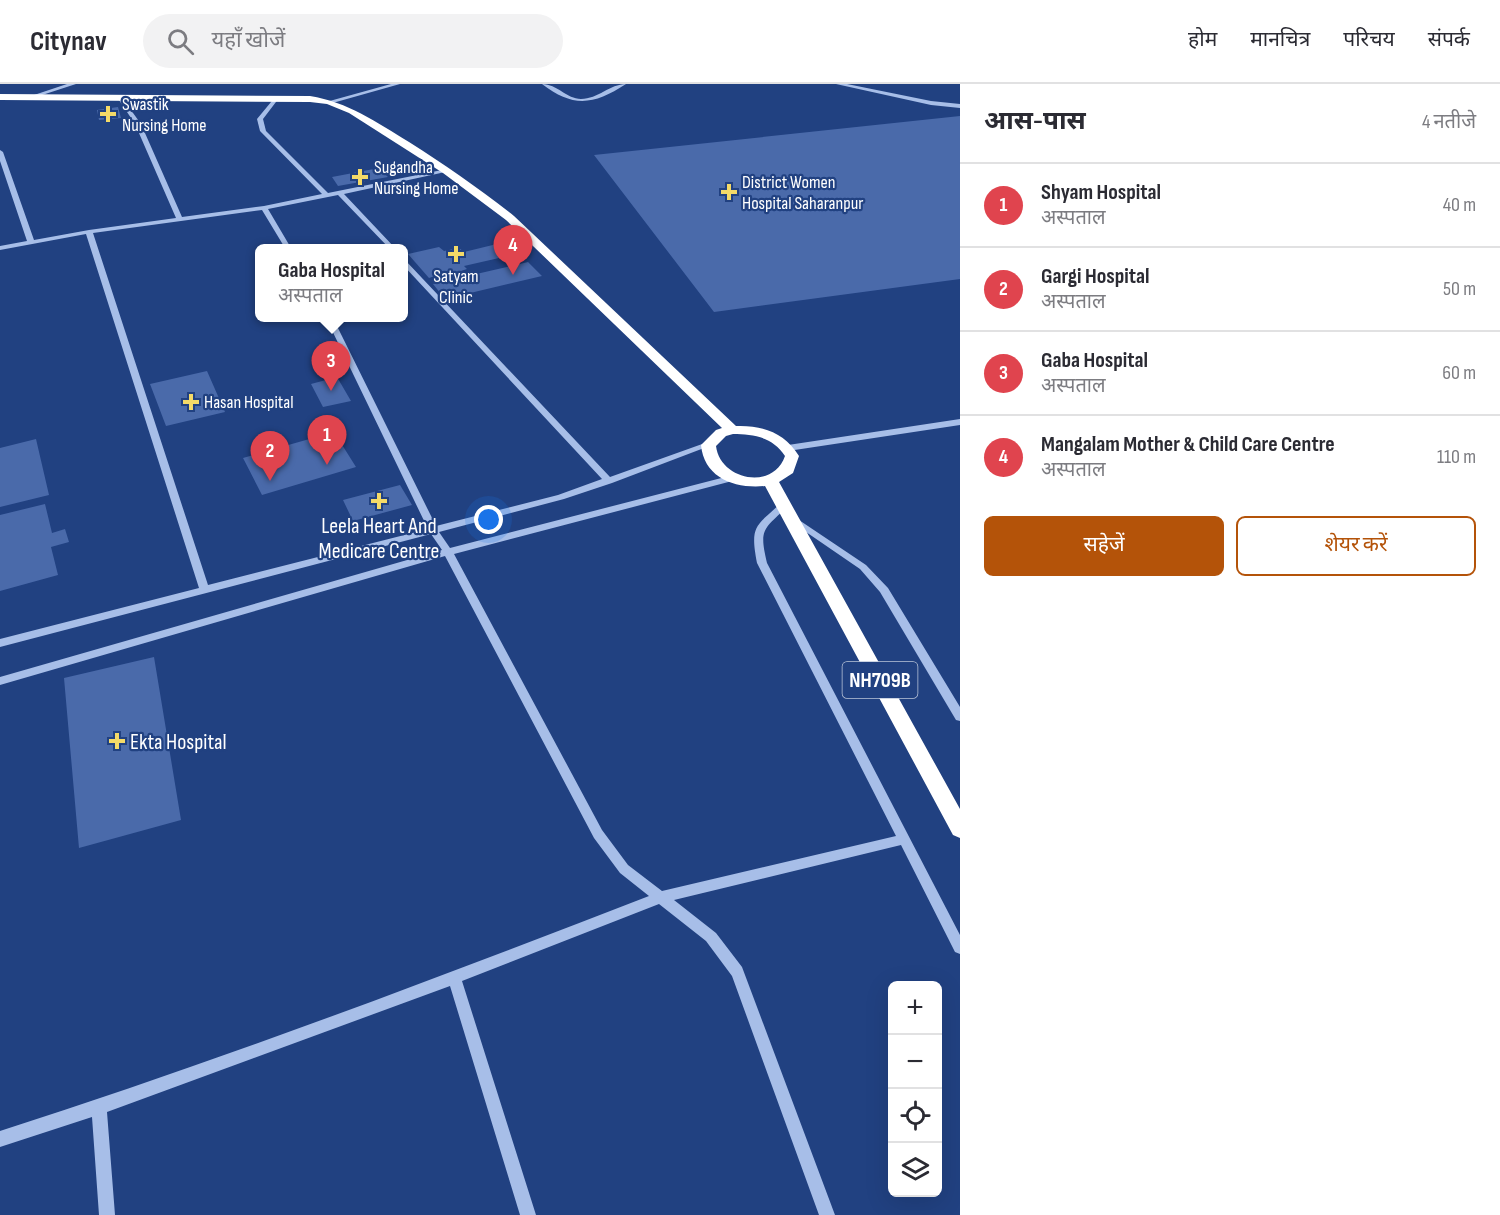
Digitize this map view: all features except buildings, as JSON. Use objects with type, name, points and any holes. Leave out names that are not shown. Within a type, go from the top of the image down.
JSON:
[{"type":"highway","points":[[0,97],[276,98],[329,102],[352,111],[447,171],[510,218],[732,430]]},
{"type":"highway","points":[[732,430],[745,430],[764,433],[780,441],[788,448],[792,456],[788,471],[770,480],[752,481],[733,478],[714,466],[707,452],[708,445],[721,434],[732,430]]},
{"type":"highway","name":"NH709B","points":[[770,480],[960,829]]},
{"type":"street","points":[[34,96],[72,84]]},
{"type":"street","points":[[329,102],[397,84]]},
{"type":"street","points":[[545,84],[569,99],[578,101],[586,101],[623,84]]},
{"type":"street","points":[[839,84],[931,103],[960,106]]},
{"type":"street","points":[[120,97],[138,124],[180,220]]},
{"type":"street","points":[[276,98],[260,119],[263,131],[327,196]]},
{"type":"street","points":[[0,152],[31,242]]},
{"type":"street","points":[[0,248],[89,232],[264,208],[447,171]]},
{"type":"street","points":[[340,193],[387,244]]},
{"type":"street","points":[[264,208],[285,244]]},
{"type":"street","points":[[89,232],[205,590]]},
{"type":"street","points":[[408,266],[609,481]]},
{"type":"street","points":[[331,322],[434,530],[448,552],[597,834],[624,869],[658,898],[711,937],[737,972],[827,1215]]},
{"type":"street","points":[[788,448],[960,422]]},
{"type":"street","points":[[0,643],[561,496],[708,445]]},
{"type":"street","points":[[0,681],[448,552],[733,478]]},
{"type":"street","points":[[960,717],[884,590],[863,567],[788,512],[760,528],[758,544],[762,562],[960,948]]},
{"type":"street","points":[[0,1138],[99,1107],[454,978],[658,898],[904,839]]},
{"type":"street","points":[[454,978],[528,1215]]},
{"type":"street","points":[[99,1107],[107,1215]]},
{"type":"place","name":"Swastik Nursing Home","points":[[108,114]]},
{"type":"place","name":"Sugandha Nursing Home","points":[[360,177]]},
{"type":"place","name":"District Women Hospital Saharanpur","points":[[729,192]]},
{"type":"place","name":"Satyam Clinic","points":[[456,254]]},
{"type":"place","name":"Mangalam Mother & Child Care Centre","points":[[513,275]]},
{"type":"place","name":"Gaba Hospital","points":[[331,391]]},
{"type":"place","name":"Hasan Hospital","points":[[191,402]]},
{"type":"place","name":"Shyam Hospital","points":[[327,465]]},
{"type":"place","name":"Gargi Hospital","points":[[270,481]]},
{"type":"place","name":"Leela Heart And Medicare Centre","points":[[379,501]]},
{"type":"place","name":"Ekta Hospital","points":[[117,741]]}]
